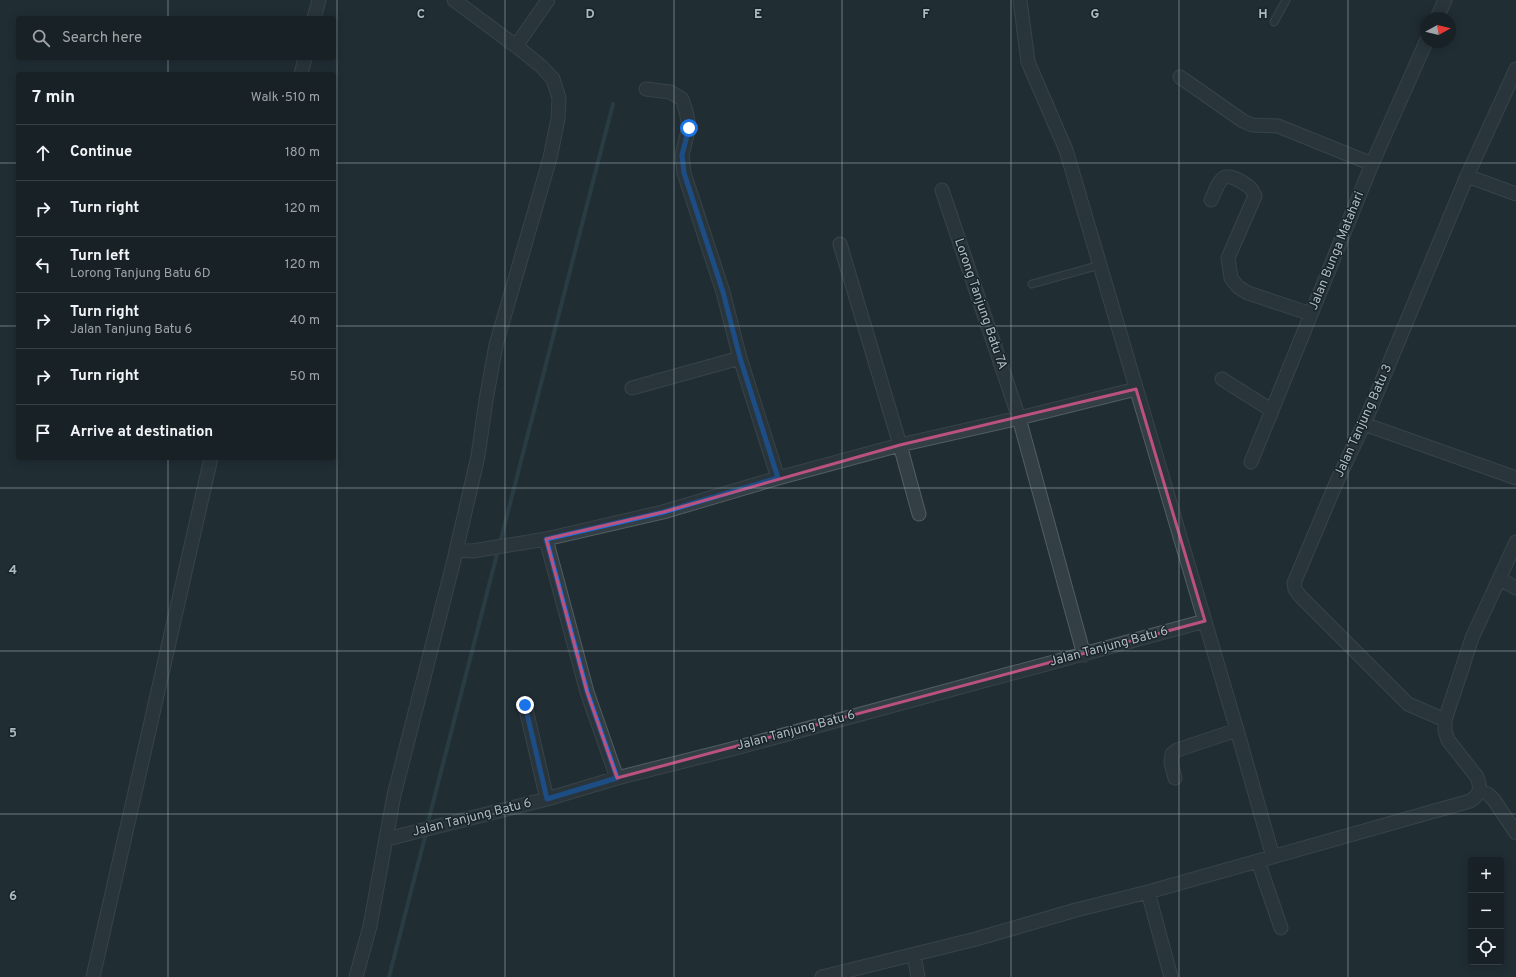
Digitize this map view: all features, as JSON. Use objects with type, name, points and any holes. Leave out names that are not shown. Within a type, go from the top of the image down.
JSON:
[{"type":"street","points":[[315,16],[319,0]]},
{"type":"street","points":[[356,977],[370,926],[394,795],[456,550],[478,456],[496,346],[550,158],[558,119],[559,98],[553,79],[516,46],[454,0]]},
{"type":"street","points":[[516,46],[548,0]]},
{"type":"street","points":[[1020,0],[1028,62],[1066,150],[1237,730],[1272,857]]},
{"type":"street","points":[[1440,12],[1445,0]]},
{"type":"street","name":"Jalan Bunga Matahari","points":[[1251,462],[1372,164],[1423,48]]},
{"type":"street","points":[[302,72],[304,60]]},
{"type":"street","name":"Jalan Tanjung Batu 3","points":[[1445,720],[1408,704],[1300,596],[1295,589],[1294,583],[1364,424],[1467,176],[1516,69]]},
{"type":"street","points":[[1180,77],[1243,122],[1252,125],[1278,126],[1372,164]]},
{"type":"street","points":[[646,89],[670,92],[682,99],[689,128],[682,155],[684,173],[723,292],[740,358],[778,478]]},
{"type":"street","points":[[1211,200],[1221,180],[1226,176],[1232,176],[1252,189],[1255,196],[1228,258],[1231,278],[1238,286],[1248,293],[1311,314]]},
{"type":"street","points":[[1467,176],[1516,194]]},
{"type":"street","name":"Lorong Tanjung Batu 7A","points":[[942,190],[1019,418],[1084,655]]},
{"type":"street","points":[[840,244],[919,514]]},
{"type":"street","points":[[632,388],[740,358]]},
{"type":"street","points":[[1222,379],[1271,410]]},
{"type":"street","points":[[456,550],[473,552],[546,539],[663,512],[778,478],[900,445],[1019,418],[1136,389]]},
{"type":"street","points":[[1364,424],[1516,478]]},
{"type":"street","points":[[93,977],[211,460]]},
{"type":"street","points":[[546,539],[587,692],[617,778]]},
{"type":"street","points":[[822,977],[976,939],[1470,801],[1476,797],[1479,791],[1479,783],[1477,777],[1448,740],[1445,731],[1445,720],[1472,638],[1516,542]]},
{"type":"street","points":[[1500,579],[1516,588]]},
{"type":"street","name":"Jalan Tanjung Batu 6","points":[[387,839],[547,799],[617,778],[732,749],[1084,655],[1205,621]]},
{"type":"street","points":[[525,705],[547,799]]},
{"type":"street","points":[[1175,778],[1171,763],[1172,754],[1177,750],[1237,730]]},
{"type":"street","points":[[1479,791],[1488,794],[1494,800],[1516,833]]},
{"type":"street","points":[[1258,861],[1281,928]]},
{"type":"street","points":[[1148,892],[1171,977]]},
{"type":"street","points":[[914,955],[918,977]]},
{"type":"lane","points":[[1274,22],[1286,0]]},
{"type":"lane","points":[[1032,284],[1100,265]]},
{"type":"highlighted area","points":[[1136,389],[1205,621],[617,778],[587,692],[546,539],[663,512],[900,445]]},
{"type":"waterway","points":[[427,826],[613,104]]},
{"type":"waterway","points":[[389,977],[426,833]]},
{"type":"route","points":[[525,705],[547,799],[617,778],[587,692],[546,539],[663,512],[778,478],[740,358],[723,292],[684,173],[682,155],[689,128]]}]
